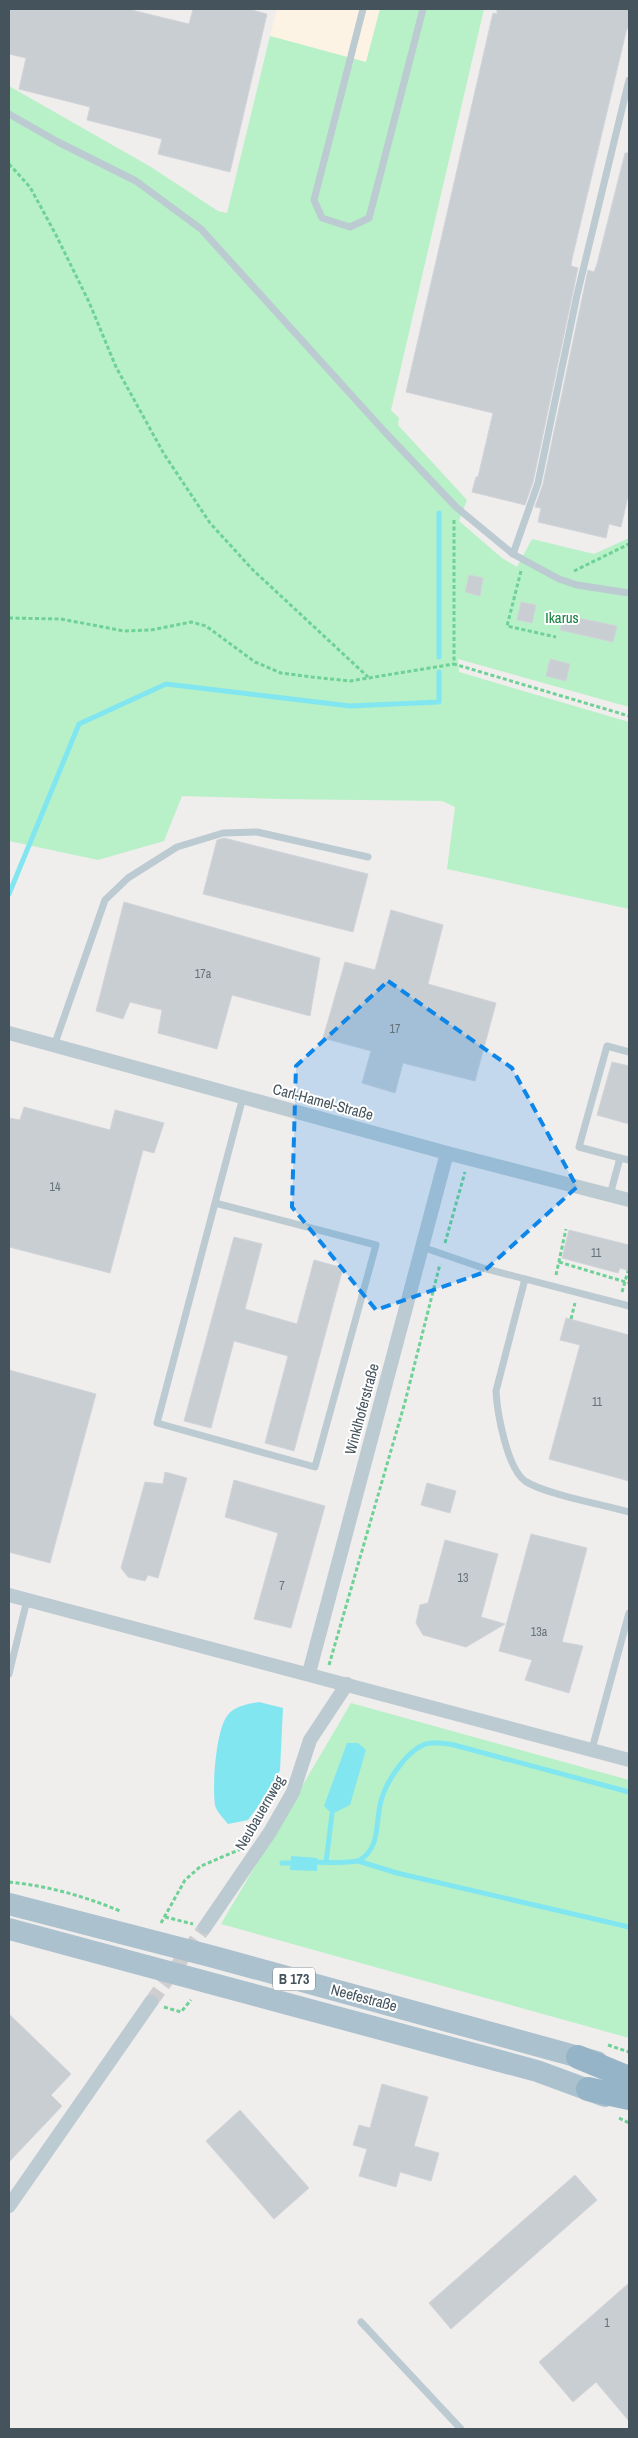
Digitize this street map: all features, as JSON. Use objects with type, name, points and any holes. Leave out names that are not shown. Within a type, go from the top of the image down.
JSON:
[{"type":"highway","name":"Neefestraße","points":[[578,2057],[629,2078]]},
{"type":"highway","name":"Neefestraße","points":[[588,2089],[629,2098]]},
{"type":"main road","name":"Neefestraße","points":[[9,1904],[214,1957],[578,2057]]},
{"type":"main road","name":"Neefestraße","points":[[9,1929],[537,2071],[629,2106]]},
{"type":"main road","name":"B 173","points":[[578,2057],[629,2069]]},
{"type":"street","name":"Carl-Hamel-Straße","points":[[9,1033],[446,1153],[629,1200]]},
{"type":"street","name":"Winklhoferstraße","points":[[309,1673],[446,1153]]},
{"type":"street","points":[[9,1595],[309,1673],[629,1760]]},
{"type":"street","name":"Neubauernweg","points":[[205,1927],[261,1847],[293,1792],[310,1740],[348,1684]]},
{"type":"street","points":[[9,2206],[151,2002]]},
{"type":"lane","points":[[363,9],[314,200],[322,218],[350,227],[369,218],[423,9]]},
{"type":"lane","points":[[513,554],[538,483],[577,295],[629,80]]},
{"type":"lane","points":[[9,114],[58,142],[136,181],[201,229],[371,417],[456,507],[513,554],[559,578],[577,585],[629,593]]},
{"type":"lane","points":[[54,1046],[105,900],[128,878],[177,848],[223,833],[257,832],[368,857]]},
{"type":"lane","points":[[629,1052],[607,1046],[579,1147],[629,1160]]},
{"type":"lane","points":[[215,1203],[376,1245],[315,1467],[157,1423],[242,1097]]},
{"type":"lane","points":[[610,1195],[620,1158]]},
{"type":"lane","points":[[422,1247],[483,1268],[629,1306]]},
{"type":"lane","points":[[525,1279],[496,1391],[497,1406],[515,1470],[525,1481],[541,1488],[629,1512]]},
{"type":"lane","points":[[9,1674],[27,1600]]},
{"type":"lane","points":[[592,1750],[629,1613]]},
{"type":"lane","points":[[362,2322],[461,2429]]},
{"type":"path","points":[[9,164],[30,187],[60,243],[116,366],[164,454],[210,523],[253,570],[368,677]]},
{"type":"path","points":[[454,664],[454,518],[456,507]]},
{"type":"path","points":[[559,578],[629,544]]},
{"type":"path","points":[[526,562],[518,577],[508,626],[556,637]]},
{"type":"path","points":[[9,618],[61,619],[124,631],[151,630],[190,622],[206,626],[255,662],[281,673],[350,681],[454,664],[629,716]]},
{"type":"path","points":[[325,1678],[405,1402],[443,1253],[470,1158]]},
{"type":"path","points":[[559,1262],[629,1283]]},
{"type":"path","points":[[571,1319],[576,1300]]},
{"type":"path","points":[[161,1923],[185,1880],[202,1866],[237,1850],[261,1847]]},
{"type":"path","points":[[151,2002],[181,2012],[191,2000]]},
{"type":"highlighted area","points":[[388,981],[512,1068],[577,1187],[482,1273],[376,1310],[292,1207],[296,1066]]},
{"type":"shaded area","points":[[277,9],[380,9],[366,62],[270,36]]},
{"type":"green space","name":"Ikarus","points":[[380,9],[484,9],[391,410],[399,418],[398,425],[467,500],[459,521],[502,558],[517,567],[532,539],[594,554],[629,538],[629,707],[458,659],[459,672],[629,722],[629,909],[447,869],[455,807],[442,801],[182,796],[164,841],[98,860],[9,841],[9,86],[151,167],[218,211],[227,213],[270,36],[366,62]]},
{"type":"green space","points":[[351,1703],[629,1780],[629,2038],[221,1924]]},
{"type":"water","points":[[259,1702],[283,1708],[280,1770],[272,1788],[248,1820],[228,1824],[217,1810],[214,1796],[216,1759],[220,1734],[223,1723],[233,1710]]},
{"type":"water","points":[[347,1743],[358,1743],[366,1750],[350,1805],[332,1814],[324,1806]]},
{"type":"water","points":[[291,1856],[317,1858],[317,1871],[290,1870]]},
{"type":"building","points":[[9,9],[127,9],[189,24],[193,9],[248,9],[267,14],[230,172],[158,154],[162,139],[87,120],[90,107],[19,89],[26,58],[9,54]]},
{"type":"building","points":[[497,9],[629,9],[629,29],[627,28],[572,259],[571,266],[578,268],[533,482],[525,505],[472,492],[476,477],[478,477],[493,413],[406,392],[493,13],[497,14]]},
{"type":"building","points":[[625,153],[629,153],[629,492],[621,527],[609,524],[606,538],[538,522],[541,508],[535,507],[543,484],[588,270],[594,272],[597,264]]},
{"type":"building","points":[[469,575],[483,578],[480,596],[465,592]]},
{"type":"building","points":[[521,602],[536,605],[532,623],[517,620]]},
{"type":"building","points":[[564,615],[617,626],[613,642],[560,630]]},
{"type":"building","points":[[550,659],[570,664],[566,681],[546,676]]},
{"type":"building","points":[[224,838],[368,874],[353,932],[203,894],[217,840]]},
{"type":"building","points":[[124,902],[320,958],[310,1016],[232,995],[217,1049],[158,1033],[162,1010],[130,1002],[123,1019],[96,1011]]},
{"type":"building","points":[[391,910],[443,925],[428,984],[496,1003],[475,1081],[403,1063],[395,1093],[362,1083],[371,1051],[323,1038],[345,962],[375,970]]},
{"type":"building","points":[[612,1062],[629,1066],[629,1124],[597,1115]]},
{"type":"building","points":[[24,1107],[110,1130],[115,1110],[164,1123],[154,1153],[143,1150],[110,1273],[9,1247],[9,1118],[20,1120]]},
{"type":"building","points":[[569,1230],[629,1245],[629,1271],[620,1268],[618,1273],[562,1258]]},
{"type":"building","points":[[234,1237],[262,1244],[245,1309],[297,1324],[314,1260],[343,1268],[294,1451],[265,1443],[288,1356],[234,1341],[211,1428],[184,1421]]},
{"type":"building","points":[[566,1318],[629,1335],[629,1481],[549,1459],[580,1345],[560,1340]]},
{"type":"building","points":[[9,1370],[96,1394],[50,1563],[9,1552]]},
{"type":"building","points":[[165,1472],[187,1478],[158,1578],[148,1575],[145,1581],[128,1577],[121,1568],[145,1482],[163,1484]]},
{"type":"building","points":[[234,1480],[325,1506],[291,1628],[254,1619],[278,1533],[225,1517]]},
{"type":"building","points":[[427,1483],[456,1491],[450,1513],[421,1505]]},
{"type":"building","points":[[531,1534],[587,1548],[562,1642],[583,1646],[569,1693],[525,1680],[532,1660],[499,1651]]},
{"type":"building","points":[[445,1540],[498,1554],[481,1617],[505,1624],[466,1647],[423,1635],[416,1623],[420,1605],[428,1603]]},
{"type":"building","points":[[9,2014],[71,2074],[51,2095],[62,2106],[9,2162]]},
{"type":"building","points":[[382,2084],[428,2097],[414,2146],[439,2153],[431,2181],[400,2172],[396,2187],[359,2176],[367,2149],[353,2145],[359,2125],[370,2128]]},
{"type":"building","points":[[240,2110],[309,2188],[274,2219],[206,2141]]},
{"type":"building","points":[[575,2175],[597,2200],[451,2329],[429,2303]]},
{"type":"building","points":[[629,2283],[629,2421],[596,2382],[573,2402],[539,2362]]},
{"type":"waterway","points":[[439,513],[439,657]]},
{"type":"waterway","points":[[9,894],[79,724],[166,684],[350,706],[439,702],[439,672]]},
{"type":"waterway","points":[[310,1862],[350,1862],[360,1860],[367,1855],[374,1841],[381,1801],[393,1775],[415,1750],[431,1743],[454,1745],[629,1792]]},
{"type":"waterway","points":[[326,1862],[332,1814]]},
{"type":"waterway","points":[[358,1861],[397,1873],[629,1927]]},
{"type":"waterway","points":[[282,1863],[297,1863]]},
{"type":"tunnel","points":[[151,2002],[205,1927]]}]
